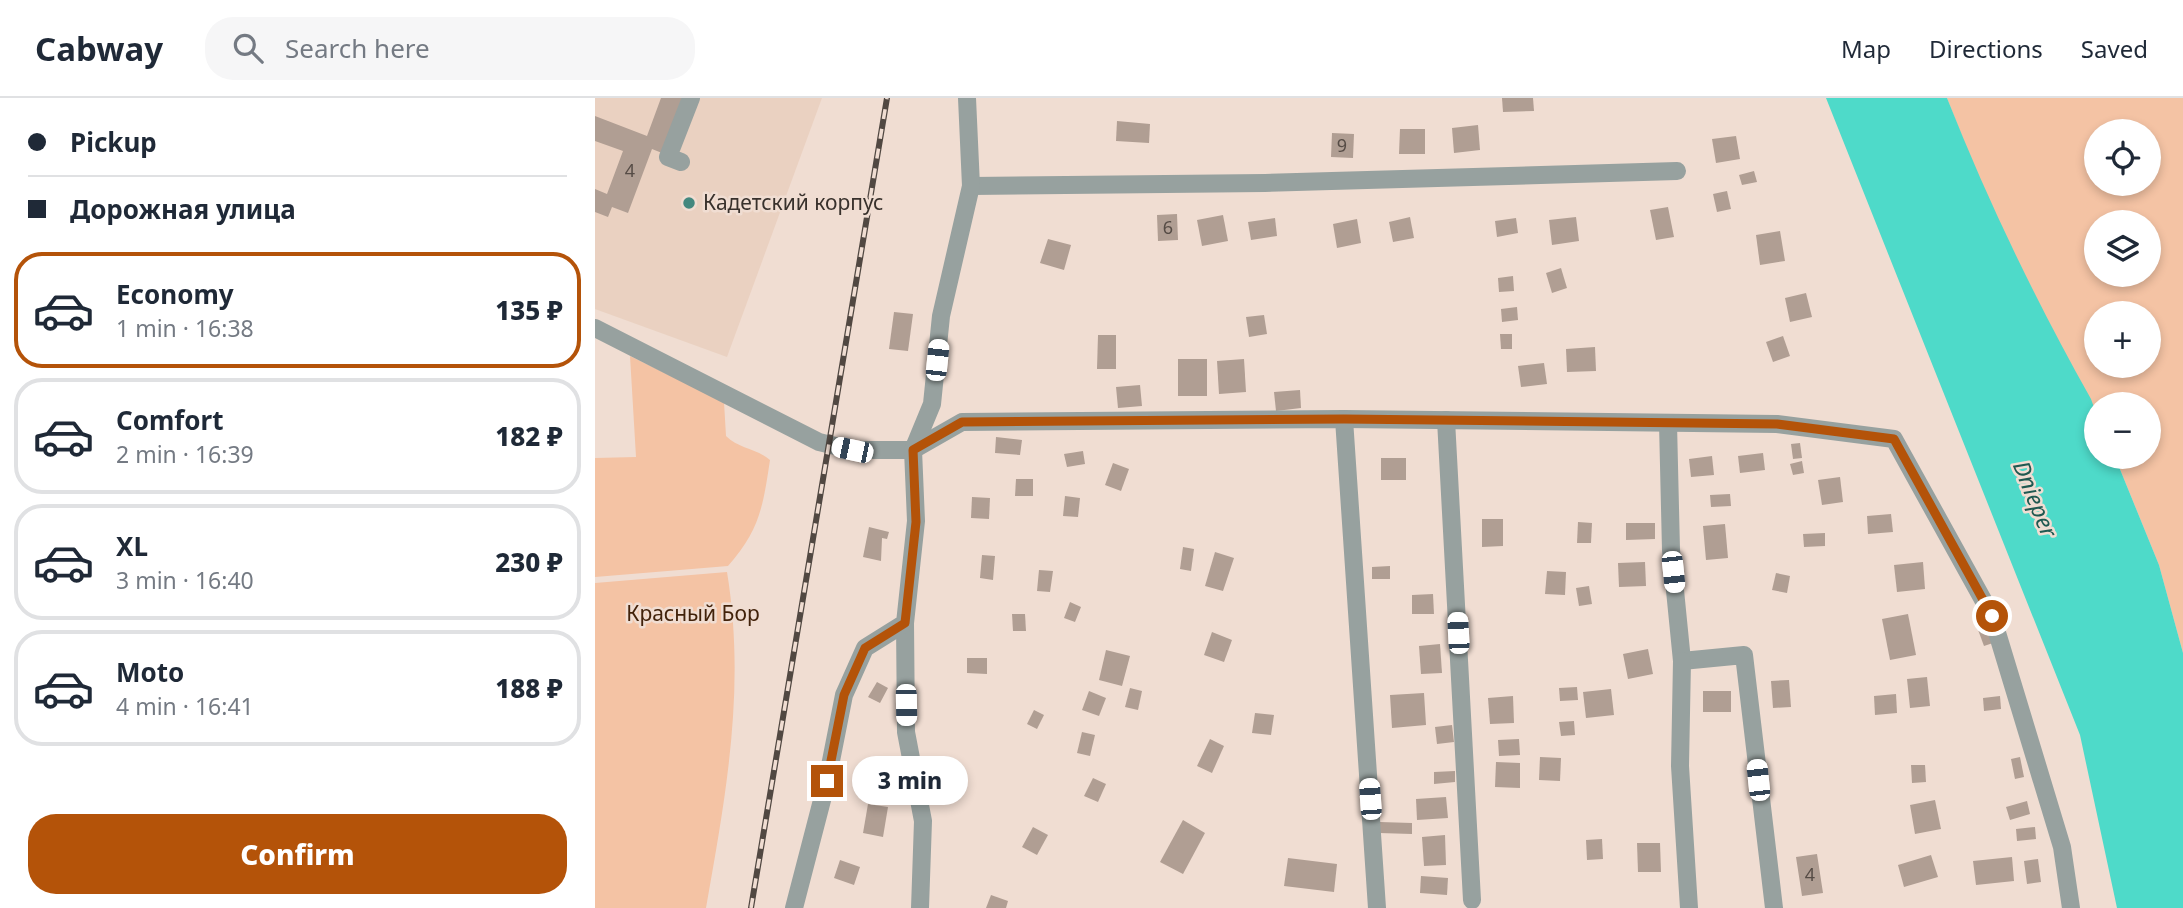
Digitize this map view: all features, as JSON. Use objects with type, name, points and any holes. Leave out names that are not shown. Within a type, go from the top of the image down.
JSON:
[{"type":"street","points":[[681,162],[669,157],[691,98]]},
{"type":"street","points":[[921,908],[923,821],[906,732],[905,623],[916,522],[913,450],[932,404],[941,316],[971,186],[967,98]]},
{"type":"street","points":[[971,186],[1265,183],[1677,171]]},
{"type":"street","points":[[595,328],[819,442],[852,450],[913,450],[962,422],[1344,419],[1777,424],[1894,439],[1992,616],[2062,847],[2071,908]]},
{"type":"street","points":[[1344,419],[1377,908]]},
{"type":"street","points":[[1446,420],[1472,900]]},
{"type":"street","points":[[1668,423],[1671,550],[1682,661],[1680,766],[1689,908]]},
{"type":"street","points":[[794,908],[827,781],[844,695],[865,648],[905,623]]},
{"type":"street","points":[[1682,661],[1744,655],[1774,908]]},
{"type":"shaded area","name":"Кадетский корпус","points":[[595,98],[822,98],[727,357],[595,309]]},
{"type":"green space","points":[[1947,98],[2183,98],[2183,653],[2159,565],[2120,469],[2161,469],[2161,392],[2085,392],[2041,310],[1980,182]]},
{"type":"green space","points":[[630,356],[724,402],[726,436],[736,444],[770,460],[765,491],[754,529],[728,566],[595,577],[595,458],[636,457]]},
{"type":"green space","name":"Красный Бор","points":[[727,572],[735,657],[734,699],[726,782],[706,908],[595,908],[595,583]]},
{"type":"water","name":"Dnieper","points":[[1826,98],[1947,98],[2014,251],[2087,392],[2084,392],[2084,469],[2120,469],[2159,565],[2183,653],[2183,908],[2117,908],[2080,735]]},
{"type":"building","name":"Кадетский корпус","points":[[661,98],[682,98],[662,153],[652,149],[628,213],[612,207],[608,217],[595,212],[595,189],[607,194],[623,151],[595,141],[595,116],[647,136]]},
{"type":"building","points":[[1502,98],[1533,98],[1534,111],[1503,112]]},
{"type":"building","points":[[1117,121],[1150,124],[1149,143],[1116,141]]},
{"type":"building","points":[[1478,125],[1480,150],[1454,153],[1452,128]]},
{"type":"building","points":[[1400,129],[1425,129],[1425,154],[1399,154]]},
{"type":"building","points":[[1332,133],[1354,134],[1353,158],[1331,157]]},
{"type":"building","points":[[1736,136],[1740,159],[1716,163],[1712,139]]},
{"type":"building","points":[[1754,171],[1757,182],[1742,185],[1739,175]]},
{"type":"building","points":[[1727,191],[1731,209],[1717,212],[1713,194]]},
{"type":"building","points":[[1668,207],[1674,237],[1656,240],[1650,210]]},
{"type":"building","points":[[1177,214],[1178,240],[1158,241],[1157,215]]},
{"type":"building","points":[[1223,215],[1228,241],[1202,246],[1197,220]]},
{"type":"building","points":[[1410,217],[1414,238],[1393,242],[1389,222]]},
{"type":"building","points":[[1576,217],[1579,241],[1552,245],[1549,220]]},
{"type":"building","points":[[1275,218],[1277,236],[1251,240],[1248,222]]},
{"type":"building","points":[[1516,218],[1518,233],[1497,237],[1495,221]]},
{"type":"building","points":[[1357,219],[1361,243],[1337,248],[1333,224]]},
{"type":"building","points":[[1780,231],[1785,261],[1760,265],[1756,235]]},
{"type":"building","points":[[1048,239],[1071,245],[1064,270],[1040,263]]},
{"type":"building","points":[[1561,268],[1567,288],[1552,293],[1546,273]]},
{"type":"building","points":[[1513,276],[1514,291],[1499,292],[1498,278]]},
{"type":"building","points":[[1806,293],[1812,317],[1790,322],[1785,298]]},
{"type":"building","points":[[1517,307],[1518,320],[1502,322],[1501,309]]},
{"type":"building","points":[[894,312],[913,314],[908,351],[889,349]]},
{"type":"building","points":[[1264,315],[1267,334],[1249,337],[1246,317]]},
{"type":"building","points":[[1500,334],[1512,334],[1512,349],[1501,349]]},
{"type":"building","points":[[1098,335],[1116,335],[1116,369],[1097,369]]},
{"type":"building","points":[[1783,336],[1790,356],[1773,362],[1766,342]]},
{"type":"building","points":[[1595,347],[1596,371],[1567,372],[1566,349]]},
{"type":"building","points":[[1178,359],[1207,359],[1207,396],[1178,396]]},
{"type":"building","points":[[1244,359],[1246,392],[1219,394],[1217,361]]},
{"type":"building","points":[[1544,363],[1547,384],[1521,387],[1518,366]]},
{"type":"building","points":[[1140,385],[1142,406],[1118,408],[1116,387]]},
{"type":"building","points":[[1300,390],[1301,408],[1276,411],[1274,392]]},
{"type":"building","points":[[996,437],[1022,440],[1020,455],[995,453]]},
{"type":"building","points":[[1800,443],[1802,458],[1793,459],[1791,444]]},
{"type":"building","points":[[1083,451],[1085,464],[1067,467],[1064,454]]},
{"type":"building","points":[[1763,453],[1765,470],[1740,473],[1738,456]]},
{"type":"building","points":[[1712,456],[1714,475],[1691,477],[1689,459]]},
{"type":"building","points":[[1381,458],[1406,458],[1406,480],[1381,480]]},
{"type":"building","points":[[1802,461],[1804,473],[1793,475],[1790,464]]},
{"type":"building","points":[[1113,463],[1129,469],[1121,491],[1105,485]]},
{"type":"building","points":[[1840,477],[1843,502],[1822,505],[1818,480]]},
{"type":"building","points":[[1016,479],[1033,479],[1033,496],[1015,496]]},
{"type":"building","points":[[1730,494],[1731,506],[1711,507],[1710,495]]},
{"type":"building","points":[[1065,496],[1080,498],[1078,517],[1063,516]]},
{"type":"building","points":[[972,497],[990,498],[989,519],[971,518]]},
{"type":"building","points":[[1891,514],[1893,532],[1868,534],[1867,516]]},
{"type":"building","points":[[1482,519],[1503,519],[1503,546],[1482,547]]},
{"type":"building","points":[[1578,522],[1592,523],[1591,543],[1577,543]]},
{"type":"building","points":[[1626,523],[1655,523],[1655,539],[1626,540]]},
{"type":"building","points":[[1725,524],[1728,558],[1706,560],[1703,526]]},
{"type":"building","points":[[869,527],[889,532],[887,539],[882,538],[881,561],[863,557]]},
{"type":"building","points":[[1825,533],[1825,546],[1804,547],[1803,534]]},
{"type":"building","points":[[1183,547],[1194,549],[1191,571],[1180,569]]},
{"type":"building","points":[[1215,552],[1234,558],[1223,591],[1205,586]]},
{"type":"building","points":[[982,555],[995,556],[993,580],[980,578]]},
{"type":"building","points":[[1645,562],[1646,586],[1619,587],[1618,563]]},
{"type":"building","points":[[1923,562],[1925,589],[1897,592],[1894,565]]},
{"type":"building","points":[[1390,566],[1390,579],[1372,579],[1372,567]]},
{"type":"building","points":[[1039,570],[1053,571],[1050,592],[1037,591]]},
{"type":"building","points":[[1547,571],[1566,572],[1565,595],[1545,594]]},
{"type":"building","points":[[1776,573],[1790,576],[1787,593],[1772,590]]},
{"type":"building","points":[[1589,586],[1592,604],[1579,606],[1576,588]]},
{"type":"building","points":[[1433,594],[1434,614],[1412,614],[1412,595]]},
{"type":"building","points":[[1070,602],[1081,607],[1075,622],[1064,618]]},
{"type":"building","points":[[1012,614],[1025,614],[1026,631],[1013,631]]},
{"type":"building","points":[[1908,614],[1916,655],[1890,660],[1882,619]]},
{"type":"building","points":[[1985,615],[1996,642],[1984,646],[1974,619]]},
{"type":"building","points":[[1212,632],[1232,640],[1224,662],[1204,655]]},
{"type":"building","points":[[1440,644],[1442,673],[1421,674],[1419,646]]},
{"type":"building","points":[[1648,649],[1653,674],[1628,679],[1623,654]]},
{"type":"building","points":[[1106,650],[1130,656],[1122,686],[1099,680]]},
{"type":"building","points":[[967,658],[987,658],[987,674],[967,673]]},
{"type":"building","points":[[1927,677],[1930,706],[1910,708],[1907,679]]},
{"type":"building","points":[[1789,680],[1791,707],[1773,708],[1771,681]]},
{"type":"building","points":[[877,682],[888,688],[880,703],[868,697]]},
{"type":"building","points":[[1577,687],[1578,700],[1560,701],[1559,688]]},
{"type":"building","points":[[1130,688],[1142,691],[1138,710],[1125,707]]},
{"type":"building","points":[[1611,689],[1614,715],[1586,718],[1583,692]]},
{"type":"building","points":[[1089,691],[1106,698],[1099,716],[1082,710]]},
{"type":"building","points":[[1703,691],[1731,691],[1731,712],[1703,712]]},
{"type":"building","points":[[1424,693],[1426,725],[1392,728],[1390,695]]},
{"type":"building","points":[[1896,694],[1897,713],[1875,715],[1874,696]]},
{"type":"building","points":[[1513,696],[1514,723],[1490,724],[1488,698]]},
{"type":"building","points":[[2000,696],[2001,709],[1984,711],[1983,698]]},
{"type":"building","points":[[1034,710],[1044,715],[1037,729],[1027,724]]},
{"type":"building","points":[[1255,713],[1274,715],[1271,735],[1252,733]]},
{"type":"building","points":[[1574,721],[1575,735],[1561,736],[1559,722]]},
{"type":"building","points":[[1452,725],[1454,742],[1437,744],[1435,727]]},
{"type":"building","points":[[1082,732],[1095,735],[1090,756],[1077,753]]},
{"type":"building","points":[[1210,739],[1224,746],[1212,773],[1197,766]]},
{"type":"building","points":[[1519,739],[1520,755],[1499,756],[1498,740]]},
{"type":"building","points":[[1540,757],[1561,758],[1560,781],[1539,780]]},
{"type":"building","points":[[2020,757],[2024,777],[2015,779],[2011,759]]},
{"type":"building","points":[[1496,762],[1520,763],[1520,788],[1495,787]]},
{"type":"building","points":[[1911,765],[1925,765],[1926,782],[1912,783]]},
{"type":"building","points":[[1455,771],[1455,782],[1434,784],[1434,772]]},
{"type":"building","points":[[1093,778],[1106,784],[1098,802],[1084,796]]},
{"type":"building","points":[[1446,797],[1448,818],[1417,820],[1416,799]]},
{"type":"building","points":[[1935,800],[1941,829],[1915,834],[1910,805]]},
{"type":"building","points":[[2027,801],[2030,814],[2010,820],[2006,807]]},
{"type":"building","points":[[868,804],[888,807],[883,837],[863,833]]},
{"type":"building","points":[[1183,820],[1205,833],[1183,874],[1160,862]]},
{"type":"building","points":[[1380,822],[1412,823],[1412,834],[1379,833]]},
{"type":"building","points":[[1033,827],[1048,835],[1037,855],[1022,847]]},
{"type":"building","points":[[2035,827],[2036,839],[2017,841],[2016,829]]},
{"type":"building","points":[[1445,835],[1446,865],[1424,866],[1422,837]]},
{"type":"building","points":[[1602,839],[1603,859],[1587,860],[1586,840]]},
{"type":"building","points":[[1637,843],[1660,843],[1661,872],[1638,872]]},
{"type":"building","points":[[1817,854],[1823,893],[1802,896],[1796,857]]},
{"type":"building","points":[[1931,855],[1938,877],[1904,887],[1898,865]]},
{"type":"building","points":[[2012,857],[2014,881],[1976,885],[1973,861]]},
{"type":"building","points":[[1288,858],[1337,864],[1334,892],[1284,886]]},
{"type":"building","points":[[2038,859],[2041,882],[2027,884],[2024,861]]},
{"type":"building","points":[[840,860],[860,867],[854,885],[834,878]]},
{"type":"building","points":[[1421,876],[1448,878],[1447,895],[1420,893]]},
{"type":"building","points":[[991,895],[1008,901],[1006,908],[986,908]]},
{"type":"railway","points":[[751,908],[887,98]]},
{"type":"place","name":"Кадетский корпус","points":[[689,203]]},
{"type":"route","points":[[827,781],[844,695],[865,648],[905,623],[916,522],[913,450],[962,422],[1344,419],[1777,424],[1894,439],[1992,616]]}]
